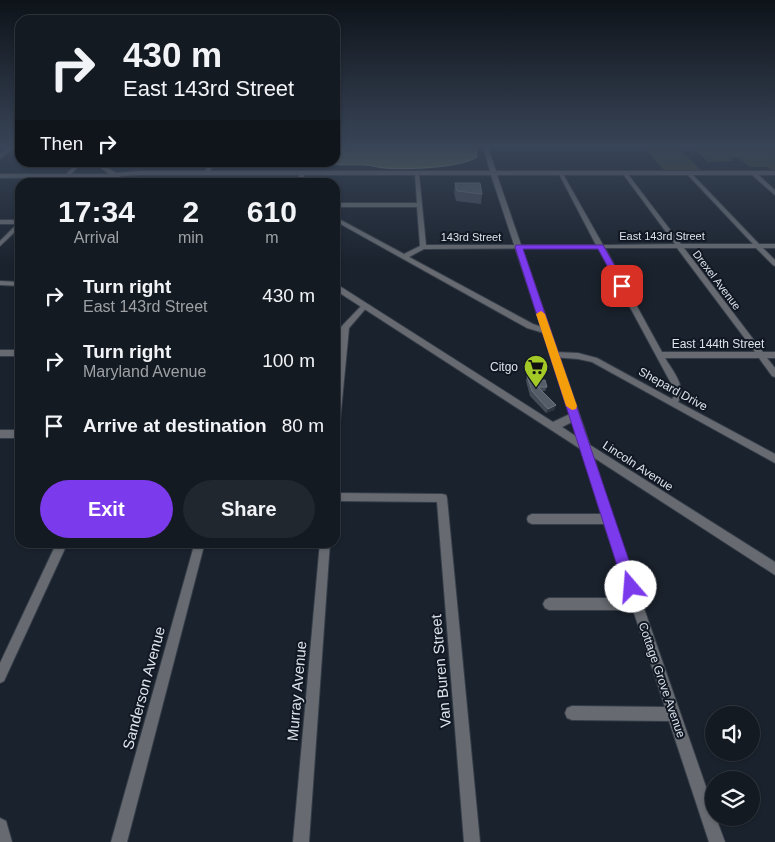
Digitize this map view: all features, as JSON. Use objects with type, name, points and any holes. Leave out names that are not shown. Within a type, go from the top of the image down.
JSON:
[{"type":"street","points":[[404,257],[423,247],[418,186]]},
{"type":"street","name":"Cottage Grove Avenue","points":[[498,186],[717,842]]},
{"type":"street","points":[[568,186],[679,392],[673,403]]},
{"type":"street","name":"Drexel Avenue","points":[[634,186],[775,374]]},
{"type":"street","points":[[701,186],[775,264]]},
{"type":"street","points":[[340,204],[419,205]]},
{"type":"street","points":[[0,222],[15,223]]},
{"type":"street","points":[[340,222],[530,326],[547,332]]},
{"type":"street","points":[[0,244],[15,228]]},
{"type":"street","name":"East 143rd Street","points":[[519,247],[775,246]]},
{"type":"street","name":"143rd Street","points":[[423,247],[519,247]]},
{"type":"street","points":[[0,283],[15,284]]},
{"type":"street","name":"Lincoln Avenue","points":[[340,290],[775,570]]},
{"type":"street","points":[[340,380],[345,327],[364,306]]},
{"type":"street","points":[[0,353],[15,353]]},
{"type":"street","name":"East 144th Street","points":[[661,356],[775,355]]},
{"type":"street","name":"Shepard Drive","points":[[555,356],[578,356],[594,360],[775,459]]},
{"type":"street","points":[[551,426],[563,423],[575,416]]},
{"type":"street","points":[[0,434],[15,434]]},
{"type":"street","name":"Van Buren Street","points":[[340,497],[442,498],[472,842]]},
{"type":"street","points":[[532,519],[608,519]]},
{"type":"street","points":[[0,677],[60,548]]},
{"type":"street","name":"Sanderson Avenue","points":[[119,842],[198,548]]},
{"type":"street","name":"Murray Avenue","points":[[301,842],[325,548]]},
{"type":"street","points":[[549,604],[637,604]]},
{"type":"street","points":[[572,713],[674,714]]},
{"type":"street","points":[[0,827],[3,842]]},
{"type":"building","points":[[456,186],[481,186],[482,194],[457,191]]},
{"type":"building","points":[[527,376],[532,380],[545,380],[547,387],[538,387],[556,405],[548,409],[532,391]]},
{"type":"slow traffic","points":[[541,314],[572,406]]},
{"type":"place","name":"Citgo","points":[[536,388]]},
{"type":"route","points":[[622,286],[600,247],[519,247],[631,587]]}]
